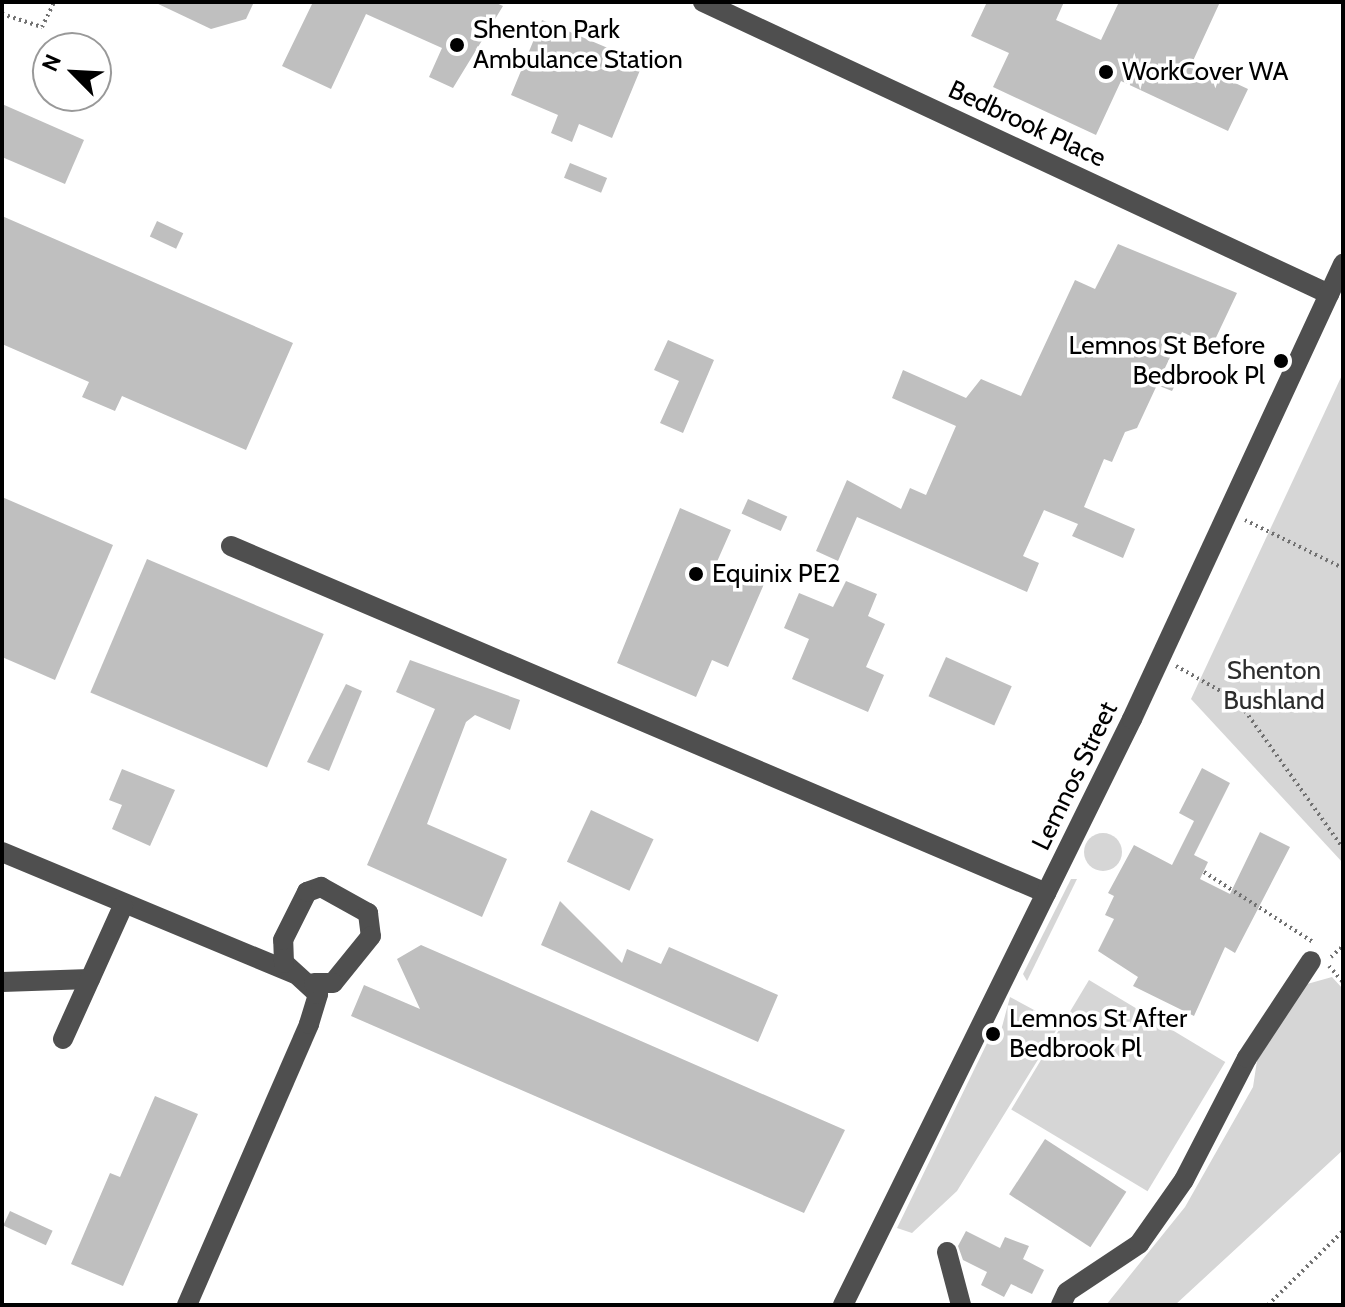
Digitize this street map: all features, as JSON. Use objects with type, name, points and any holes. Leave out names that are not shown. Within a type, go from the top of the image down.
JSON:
[{"type":"street","name":"Bedbrook Place","points":[[703,2],[1329,294]]},
{"type":"street","name":"Lemnos Street","points":[[843,1305],[1160,659],[1343,264]]},
{"type":"street","points":[[231,546],[1046,893]]},
{"type":"street","points":[[2,852],[123,906],[314,983],[333,983],[371,936],[368,913],[341,894],[307,892],[292,914],[284,963],[295,974]]},
{"type":"street","points":[[63,1039],[123,906]]},
{"type":"street","points":[[1061,1305],[1067,1292],[1139,1244],[1321,959]]},
{"type":"street","points":[[2,982],[90,979]]},
{"type":"street","points":[[187,1305],[309,1024],[314,983]]},
{"type":"street","points":[[947,1252],[961,1305]]},
{"type":"path","points":[[2,14],[42,27],[54,2]]},
{"type":"path","points":[[1228,512],[1343,568]]},
{"type":"path","points":[[1160,659],[1238,701],[1343,848]]},
{"type":"path","points":[[1204,872],[1321,959],[1343,982]]},
{"type":"path","points":[[1321,959],[1343,946]]},
{"type":"path","points":[[1268,1305],[1343,1231]]},
{"type":"green space","name":"Shenton Bushland","points":[[1343,373],[1343,863],[1191,699]]},
{"type":"green space","points":[[1103,833],[1116,839],[1122,852],[1116,865],[1103,871],[1090,865],[1084,852],[1090,839]]},
{"type":"green space","points":[[1071,879],[1077,879],[1027,981],[1023,974]]},
{"type":"green space","points":[[1332,977],[1343,989],[1343,1150],[1175,1305],[1106,1305],[1185,1207],[1253,1087],[1258,1054],[1300,986]]},
{"type":"green space","points":[[1089,980],[1225,1062],[1148,1191],[1011,1109]]},
{"type":"green space","points":[[1010,997],[1060,1024],[957,1191],[912,1233],[897,1228],[991,1035],[999,1038]]},
{"type":"building","points":[[154,2],[254,2],[246,19],[211,29]]},
{"type":"building","points":[[313,2],[494,2],[503,6],[453,88],[429,77],[442,48],[366,14],[331,89],[282,66]]},
{"type":"building","name":"WorkCover WA","points":[[987,2],[1064,2],[1056,20],[1101,40],[1119,2],[1220,2],[1192,63],[1248,89],[1228,131],[1121,81],[1096,135],[993,87],[1009,53],[971,36]]},
{"type":"building","points":[[542,20],[643,63],[612,138],[579,124],[572,142],[551,133],[558,115],[511,95]]},
{"type":"building","points":[[2,104],[84,140],[65,184],[2,157]]},
{"type":"building","points":[[570,163],[607,178],[601,193],[564,178]]},
{"type":"building","points":[[2,216],[293,343],[246,450],[122,396],[115,411],[82,397],[89,382],[2,344]]},
{"type":"building","points":[[157,221],[183,233],[176,249],[150,236]]},
{"type":"building","points":[[1118,244],[1237,293],[1212,346],[1182,332],[1164,370],[1179,377],[1172,391],[1157,385],[1137,428],[1125,432],[1112,462],[1104,459],[1084,507],[1135,529],[1123,558],[1072,536],[1078,524],[1044,510],[1023,556],[1039,563],[1027,592],[857,517],[838,561],[816,551],[847,480],[901,509],[910,488],[926,495],[956,426],[892,398],[903,370],[966,398],[981,379],[1021,396],[1075,280],[1095,289]]},
{"type":"building","points":[[668,340],[714,360],[683,433],[660,423],[679,381],[654,370]]},
{"type":"building","points":[[2,497],[113,545],[55,680],[2,657]]},
{"type":"building","points":[[748,499],[787,516],[781,531],[741,514]]},
{"type":"building","name":"Equinix PE2","points":[[680,508],[731,530],[716,564],[764,584],[728,667],[712,660],[696,697],[617,663]]},
{"type":"building","points":[[147,559],[324,634],[267,767],[90,692]]},
{"type":"building","points":[[846,581],[877,594],[868,616],[885,624],[866,667],[884,675],[868,712],[792,679],[809,639],[784,628],[799,593],[833,607]]},
{"type":"building","points":[[946,657],[1012,686],[994,726],[929,696]]},
{"type":"building","points":[[410,660],[520,700],[510,730],[475,715],[466,722],[427,824],[507,859],[482,917],[367,865],[435,709],[396,692]]},
{"type":"building","points":[[346,684],[362,691],[329,771],[307,762]]},
{"type":"building","points":[[1202,768],[1230,783],[1194,855],[1208,862],[1200,879],[1230,894],[1260,832],[1290,847],[1235,953],[1225,947],[1194,1016],[1133,986],[1138,977],[1098,951],[1114,919],[1105,915],[1114,896],[1108,893],[1134,845],[1172,865],[1194,821],[1179,813]]},
{"type":"building","points":[[122,769],[175,790],[150,846],[112,829],[122,805],[109,800]]},
{"type":"building","points":[[591,810],[654,839],[629,891],[567,862]]},
{"type":"building","points":[[560,901],[622,963],[627,949],[661,964],[669,947],[778,995],[758,1042],[541,945]]},
{"type":"building","points":[[421,945],[845,1130],[804,1213],[351,1016],[364,985],[420,1009],[397,959]]},
{"type":"building","points":[[155,1096],[198,1114],[123,1286],[71,1264],[110,1173],[120,1177]]},
{"type":"building","points":[[1045,1139],[1126,1192],[1090,1247],[1009,1194]]},
{"type":"building","points":[[10,1211],[53,1231],[46,1245],[3,1226]]},
{"type":"building","points":[[966,1231],[1000,1248],[1005,1237],[1029,1246],[1023,1259],[1044,1270],[1032,1294],[1011,1284],[1004,1297],[981,1285],[987,1272],[963,1260],[958,1246]]},
{"type":"place","name":"Shenton Park Ambulance Station","points":[[457,45]]},
{"type":"place","name":"WorkCover WA","points":[[1106,72]]},
{"type":"place","name":"Lemnos St Before Bedbrook Pl","points":[[1281,361]]},
{"type":"place","name":"Equinix PE2","points":[[696,574]]},
{"type":"place","name":"Lemnos St After Bedbrook Pl","points":[[993,1034]]}]
